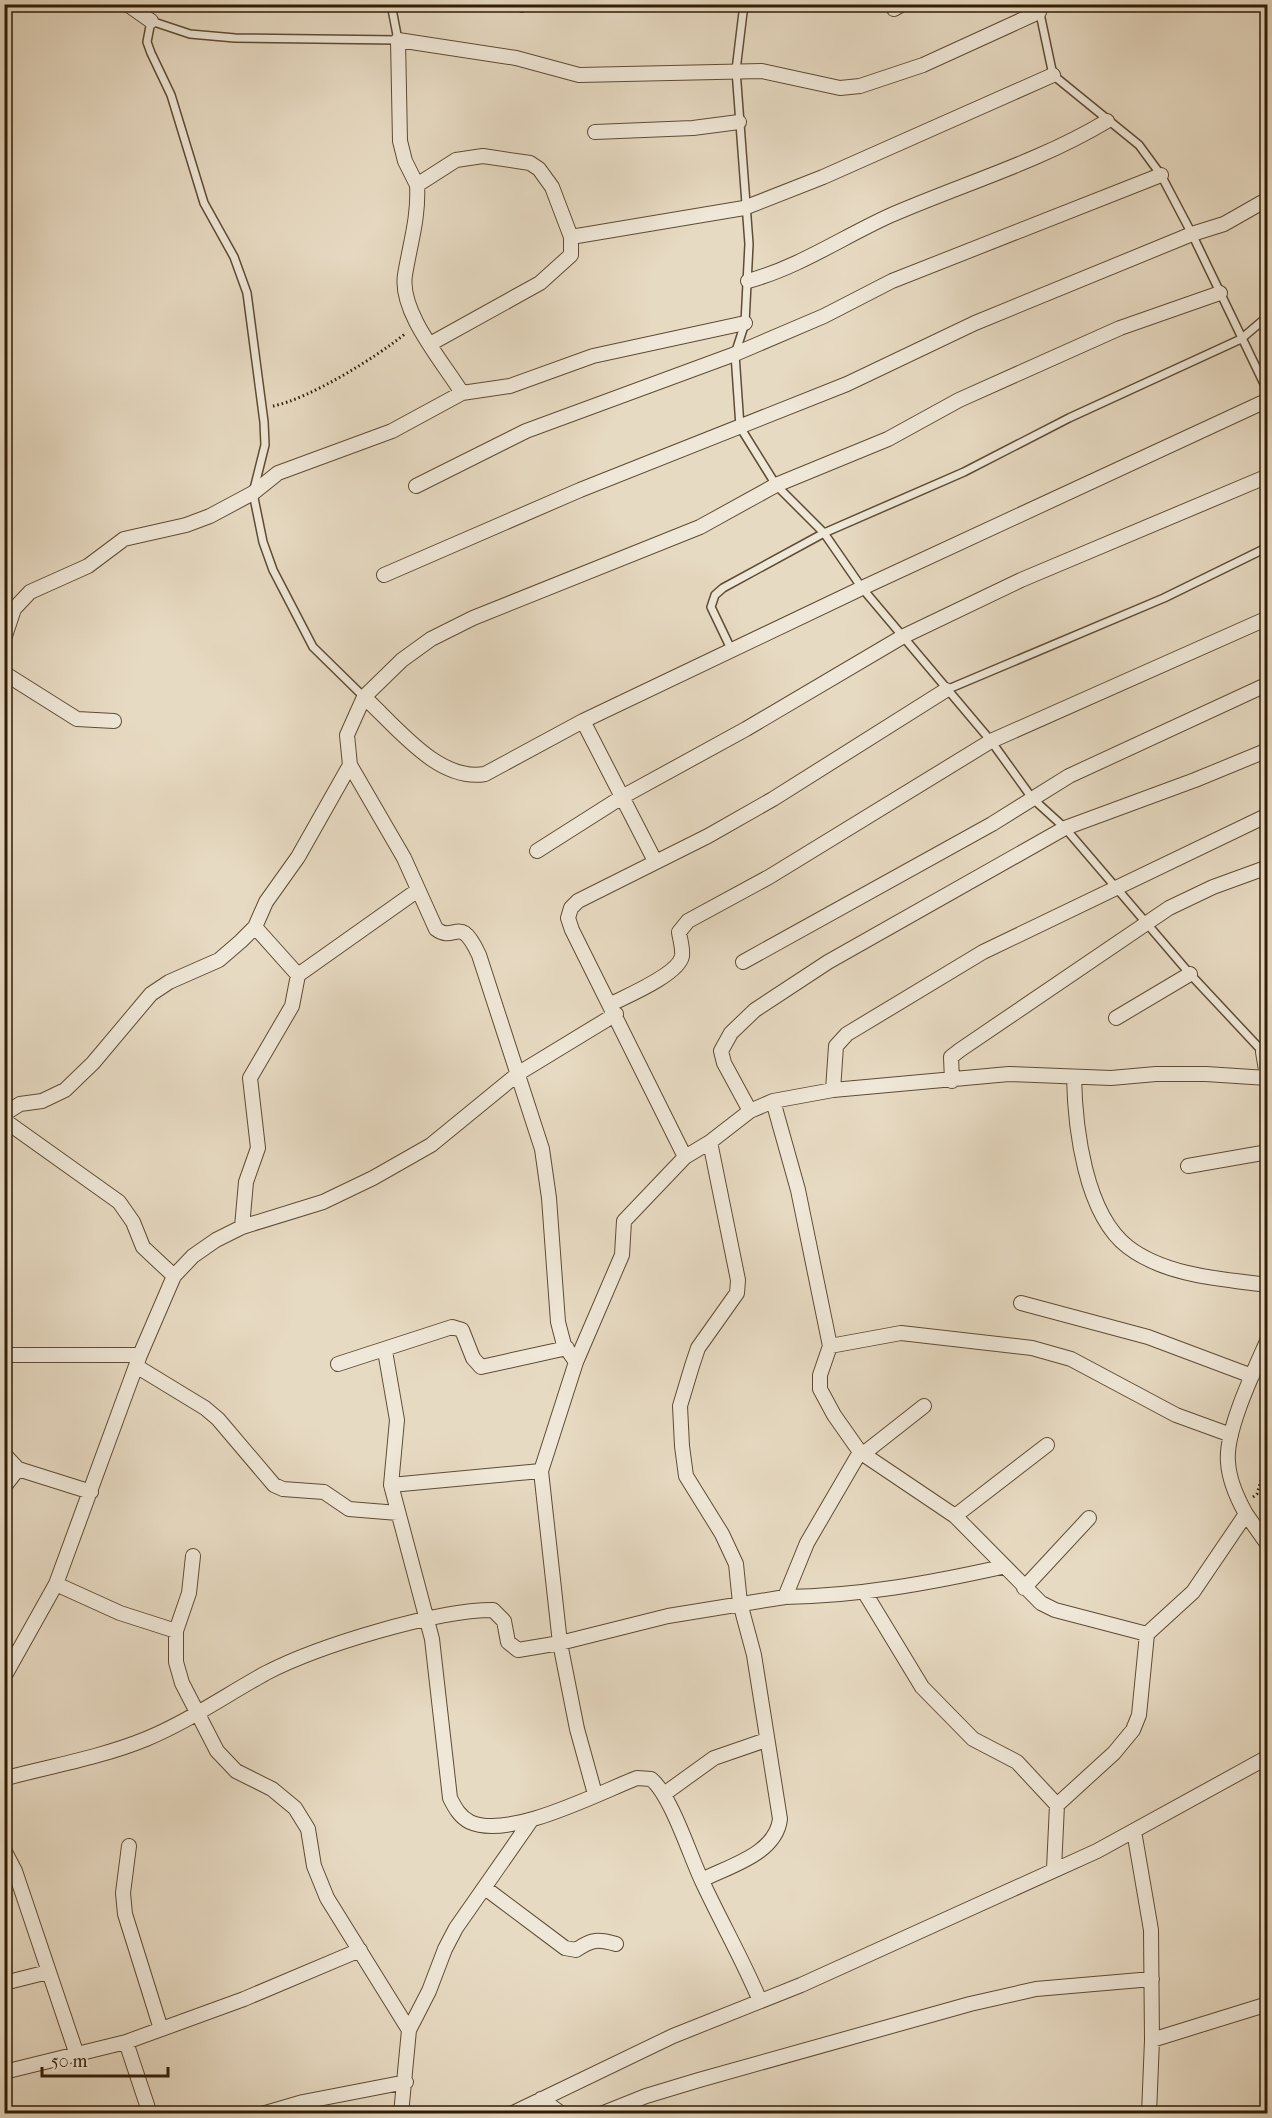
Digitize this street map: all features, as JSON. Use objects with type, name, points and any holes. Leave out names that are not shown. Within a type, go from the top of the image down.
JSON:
[{"type":"street","points":[[128,4],[151,21]]},
{"type":"street","points":[[462,393],[430,344],[408,304],[405,283],[418,207],[417,184],[405,161],[400,141],[398,40],[516,58],[579,75],[762,71],[840,88],[860,86],[923,65],[1039,8]]},
{"type":"street","points":[[572,237],[744,208],[823,177],[1053,75]]},
{"type":"street","points":[[748,280],[788,268],[888,217],[1076,140],[1107,121]]},
{"type":"street","points":[[595,132],[693,128],[739,122]]},
{"type":"street","points":[[417,184],[456,160],[483,156],[530,163],[539,169],[552,187],[572,237],[571,255],[547,278],[430,344]]},
{"type":"street","points":[[416,486],[526,431],[735,354],[824,316],[892,281],[1161,175]]},
{"type":"street","points":[[384,575],[580,490],[847,384],[975,322],[1192,234],[1224,224],[1268,199]]},
{"type":"street","points":[[576,1362],[567,1348],[558,1323],[549,1198],[542,1149],[519,1073],[472,940],[462,930],[442,933],[436,929],[404,858],[350,765],[347,735],[364,698],[402,660],[431,639],[473,618],[700,527],[777,485],[888,439],[959,400],[1120,328],[1220,294]]},
{"type":"street","points":[[4,639],[7,616],[30,592],[88,566],[124,539],[186,525],[253,493],[278,473],[392,431],[462,393],[510,386],[593,356],[746,323]]},
{"type":"street","points":[[364,698],[440,766],[470,777],[485,774],[583,721],[862,588],[1268,400]]},
{"type":"street","points":[[537,851],[622,797],[746,729],[902,637],[1021,580],[1268,476]]},
{"type":"street","points":[[4,1677],[56,1584],[138,1360],[174,1276],[200,1251],[242,1227],[323,1202],[373,1178],[431,1145],[519,1073],[661,978],[679,963],[683,953],[679,932],[688,921],[769,877],[991,741],[1268,618]]},
{"type":"street","points":[[4,673],[77,719],[114,721]]},
{"type":"street","points":[[742,963],[982,830],[1069,776],[1268,684]]},
{"type":"street","points":[[685,1157],[614,1009],[572,930],[568,918],[571,908],[590,893],[708,836],[820,772],[946,690]]},
{"type":"street","points":[[583,721],[655,861]]},
{"type":"street","points":[[750,1111],[724,1063],[721,1051],[731,1033],[755,1010],[828,962],[1065,828],[1195,780],[1268,750]]},
{"type":"street","points":[[4,1114],[20,1104],[42,1101],[65,1090],[93,1063],[151,994],[169,982],[219,960],[255,927],[266,902],[298,856],[350,765]]},
{"type":"street","points":[[833,1090],[836,1046],[847,1034],[983,952],[1268,815]]},
{"type":"street","points":[[952,1081],[951,1060],[954,1054],[1182,901],[1268,867]]},
{"type":"street","points":[[242,1227],[246,1182],[258,1148],[250,1078],[292,1006],[298,975],[418,890]]},
{"type":"street","points":[[255,927],[298,975]]},
{"type":"street","points":[[1116,1018],[1190,974]]},
{"type":"street","points":[[595,1794],[577,1729],[560,1643],[541,1471],[576,1362],[622,1255],[624,1221],[685,1157],[710,1142],[750,1111],[773,1101],[833,1090],[952,1081],[1009,1074],[1074,1077],[1196,1074],[1267,1080],[1265,1053]]},
{"type":"street","points":[[1074,1077],[1074,1106],[1083,1156],[1101,1213],[1119,1240],[1139,1253],[1184,1272],[1268,1285]]},
{"type":"street","points":[[773,1101],[798,1190],[830,1346],[820,1375],[820,1389],[834,1415],[861,1453],[955,1516],[1002,1567],[1041,1603],[1055,1610],[1147,1634]]},
{"type":"street","points":[[4,1120],[119,1202],[133,1222],[143,1247],[174,1276]]},
{"type":"street","points":[[702,1880],[761,1850],[774,1839],[779,1830],[780,1819],[754,1655],[740,1603],[736,1564],[722,1534],[686,1476],[682,1446],[680,1406],[698,1348],[737,1293],[736,1265],[710,1142]]},
{"type":"street","points":[[1188,1166],[1268,1152]]},
{"type":"street","points":[[1021,1303],[1148,1337],[1252,1376]]},
{"type":"street","points":[[338,1364],[385,1351],[452,1327],[462,1330],[473,1358],[481,1367],[567,1348]]},
{"type":"street","points":[[830,1346],[901,1333],[1032,1347],[1071,1359],[1176,1415],[1231,1435]]},
{"type":"street","points":[[1268,1338],[1231,1435],[1227,1460],[1231,1482],[1244,1510],[1268,1545]]},
{"type":"street","points":[[385,1351],[397,1420],[391,1485],[432,1640],[450,1798],[456,1811],[469,1822],[482,1826],[530,1822],[637,1778],[651,1779],[664,1794],[760,2001]]},
{"type":"street","points":[[4,1355],[138,1360],[218,1419],[274,1485],[283,1490],[324,1492],[349,1509],[398,1513]]},
{"type":"street","points":[[785,1597],[807,1543],[861,1453],[924,1406]]},
{"type":"street","points":[[955,1516],[1047,1444]]},
{"type":"street","points":[[4,1454],[18,1469],[91,1492]]},
{"type":"street","points":[[4,1487],[18,1469]]},
{"type":"street","points":[[391,1485],[541,1471]]},
{"type":"street","points":[[1054,1869],[1057,1804],[1087,1774],[1114,1753],[1133,1730],[1139,1715],[1147,1634],[1193,1592],[1244,1510]]},
{"type":"street","points":[[1024,1588],[1089,1518]]},
{"type":"street","points":[[193,1556],[189,1593],[176,1631],[176,1662],[196,1714],[225,1763],[272,1789],[295,1808],[308,1829],[318,1879],[409,2030]]},
{"type":"street","points":[[5,1777],[71,1762],[145,1739],[196,1714],[267,1673],[315,1652],[427,1620],[494,1610],[504,1621],[508,1642],[518,1650],[560,1643],[621,1627],[740,1603],[785,1597],[865,1593],[926,1584],[1002,1567]]},
{"type":"street","points":[[56,1584],[120,1613],[176,1631]]},
{"type":"street","points":[[865,1593],[922,1687],[973,1739],[1017,1762],[1057,1804]]},
{"type":"street","points":[[664,1794],[714,1758],[766,1740]]},
{"type":"street","points":[[511,2114],[673,2036],[801,1985],[1134,1832],[1268,1757]]},
{"type":"street","points":[[401,2114],[406,2082],[409,2030],[456,1928],[530,1822]]},
{"type":"street","points":[[1134,1832],[1151,1930],[1152,2040],[1149,2114]]},
{"type":"street","points":[[129,1846],[123,1893],[125,1914],[161,2029]]},
{"type":"street","points":[[4,1850],[15,1871],[77,2055]]},
{"type":"street","points":[[485,1888],[565,1948],[576,1950],[598,1939],[616,1944]]},
{"type":"street","points":[[4,2072],[126,2042],[244,1999],[360,1950]]},
{"type":"street","points":[[4,1983],[48,1972]]},
{"type":"street","points":[[601,2114],[667,2090],[960,2007],[1036,1989],[1152,1979]]},
{"type":"street","points":[[1152,2040],[1268,2004]]},
{"type":"street","points":[[126,2042],[150,2114]]},
{"type":"street","points":[[262,2114],[303,2102],[406,2082]]},
{"type":"street","points":[[541,2099],[562,2114]]},
{"type":"lane","points":[[364,698],[313,647],[290,605],[263,542],[253,493],[265,445],[263,409],[242,277],[204,203],[169,87],[147,42],[151,21],[190,34],[236,38],[398,40],[392,4]]},
{"type":"lane","points":[[744,4],[736,70],[744,208],[749,244],[746,323],[735,354],[740,427],[777,485],[824,533],[862,588],[991,741],[1032,798],[1065,828],[1190,974],[1265,1053]]},
{"type":"lane","points":[[1039,8],[1053,75],[1139,145],[1161,175],[1268,392]]},
{"type":"lane","points":[[732,651],[711,607],[715,595],[723,588],[824,533],[964,472],[1069,418],[1241,339],[1268,316]]},
{"type":"lane","points":[[946,690],[1164,598],[1268,546]]},
{"type":"path","points":[[263,409],[285,404],[308,394],[374,356],[418,323]]},
{"type":"path","points":[[1244,1510],[1257,1494],[1268,1457]]}]
